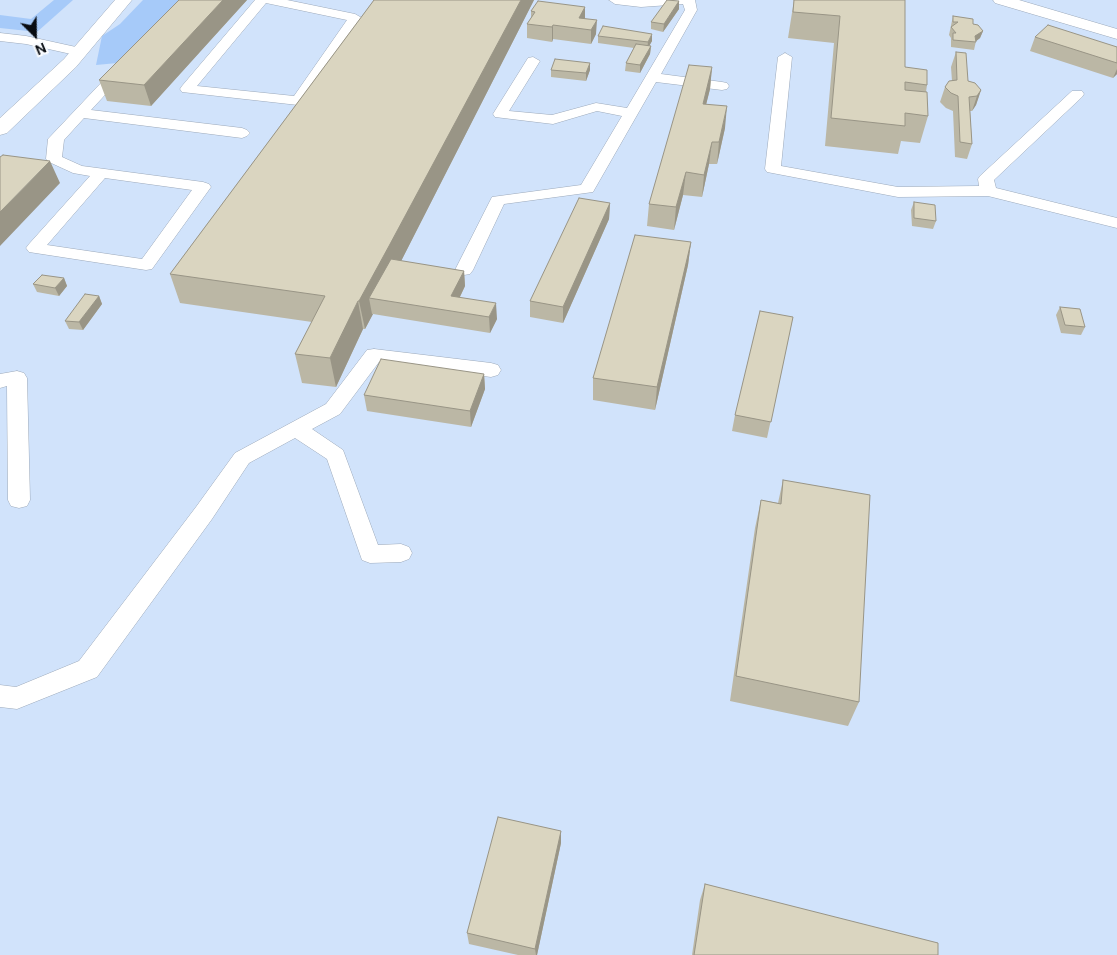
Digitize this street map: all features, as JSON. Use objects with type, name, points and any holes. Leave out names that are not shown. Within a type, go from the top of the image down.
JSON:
[{"type":"street","points":[[0,129],[80,52],[124,0]]},
{"type":"street","points":[[1001,0],[1117,34]]},
{"type":"lane","points":[[262,0],[187,88],[298,101],[355,18],[268,0]]},
{"type":"lane","points":[[464,270],[498,200],[587,189],[691,10],[688,0],[640,3],[615,0]]},
{"type":"lane","points":[[0,37],[26,40],[80,52]]},
{"type":"lane","points":[[101,173],[35,248],[146,265],[203,187],[110,174],[79,170],[54,159],[56,139],[135,57]]},
{"type":"lane","points":[[786,57],[773,169],[898,192],[988,191],[1117,223]]},
{"type":"lane","points":[[533,61],[500,114],[553,120],[596,107],[631,113]]},
{"type":"lane","points":[[652,77],[722,86]]},
{"type":"lane","points":[[988,191],[986,179],[1077,94]]},
{"type":"lane","points":[[79,113],[242,133]]},
{"type":"lane","points":[[0,696],[17,698],[88,669],[204,513],[242,458],[333,409],[374,356],[491,370]]},
{"type":"lane","points":[[0,380],[17,378],[18,500]]},
{"type":"lane","points":[[296,429],[336,455],[370,554],[401,553]]},
{"type":"shaded area","points":[[0,0],[1117,0],[1117,955],[0,955]]},
{"type":"shaded area","points":[[54,0],[73,0],[37,32],[0,28],[0,15],[31,19]]},
{"type":"shaded area","points":[[143,0],[186,0],[128,62],[96,65],[102,36],[120,24]]},
{"type":"building","points":[[179,0],[223,0],[144,85],[99,80]]},
{"type":"building","points":[[374,0],[521,0],[358,301],[330,358],[295,354],[325,296],[170,274]]},
{"type":"building","points":[[667,0],[679,1],[664,24],[651,22]]},
{"type":"building","points":[[794,0],[905,0],[905,67],[927,70],[927,85],[905,82],[905,90],[927,92],[928,116],[905,113],[905,126],[831,118],[840,16],[793,12]]},
{"type":"building","points":[[538,1],[585,7],[579,18],[597,20],[591,30],[527,24],[535,12],[531,11]]},
{"type":"building","points":[[953,16],[973,19],[973,24],[978,25],[983,31],[975,36],[976,42],[953,40],[953,33],[956,33],[951,27],[958,22],[953,22]]},
{"type":"building","points":[[1048,25],[1117,47],[1117,63],[1035,37]]},
{"type":"building","points":[[603,26],[652,34],[648,42],[598,36]]},
{"type":"building","points":[[636,44],[651,46],[640,65],[626,63]]},
{"type":"building","points":[[956,52],[966,53],[968,81],[975,83],[981,90],[977,96],[969,97],[972,144],[960,142],[958,96],[951,93],[945,87],[949,81],[957,80]]},
{"type":"building","points":[[555,59],[590,63],[586,73],[551,70]]},
{"type":"building","points":[[689,65],[712,67],[703,104],[727,106],[719,142],[712,142],[704,175],[686,172],[676,207],[649,204]]},
{"type":"building","points":[[3,155],[50,161],[0,212],[0,157]]},
{"type":"building","points":[[579,198],[610,203],[563,307],[530,301]]},
{"type":"building","points":[[914,202],[935,205],[936,221],[914,218]]},
{"type":"building","points":[[635,235],[691,242],[657,387],[593,378]]},
{"type":"building","points":[[391,259],[464,271],[451,296],[496,303],[489,317],[369,298]]},
{"type":"building","points":[[42,275],[64,278],[55,288],[33,284]]},
{"type":"building","points":[[85,294],[99,296],[79,322],[65,321]]},
{"type":"building","points":[[1060,307],[1080,309],[1085,327],[1065,325]]},
{"type":"building","points":[[760,311],[793,317],[771,422],[735,415]]},
{"type":"building","points":[[381,359],[484,374],[470,411],[364,395]]},
{"type":"building","points":[[783,480],[870,495],[859,702],[736,676],[761,500],[781,504]]},
{"type":"building","points":[[498,817],[561,831],[535,949],[467,933]]},
{"type":"building","points":[[705,884],[938,943],[938,955],[694,955]]}]
